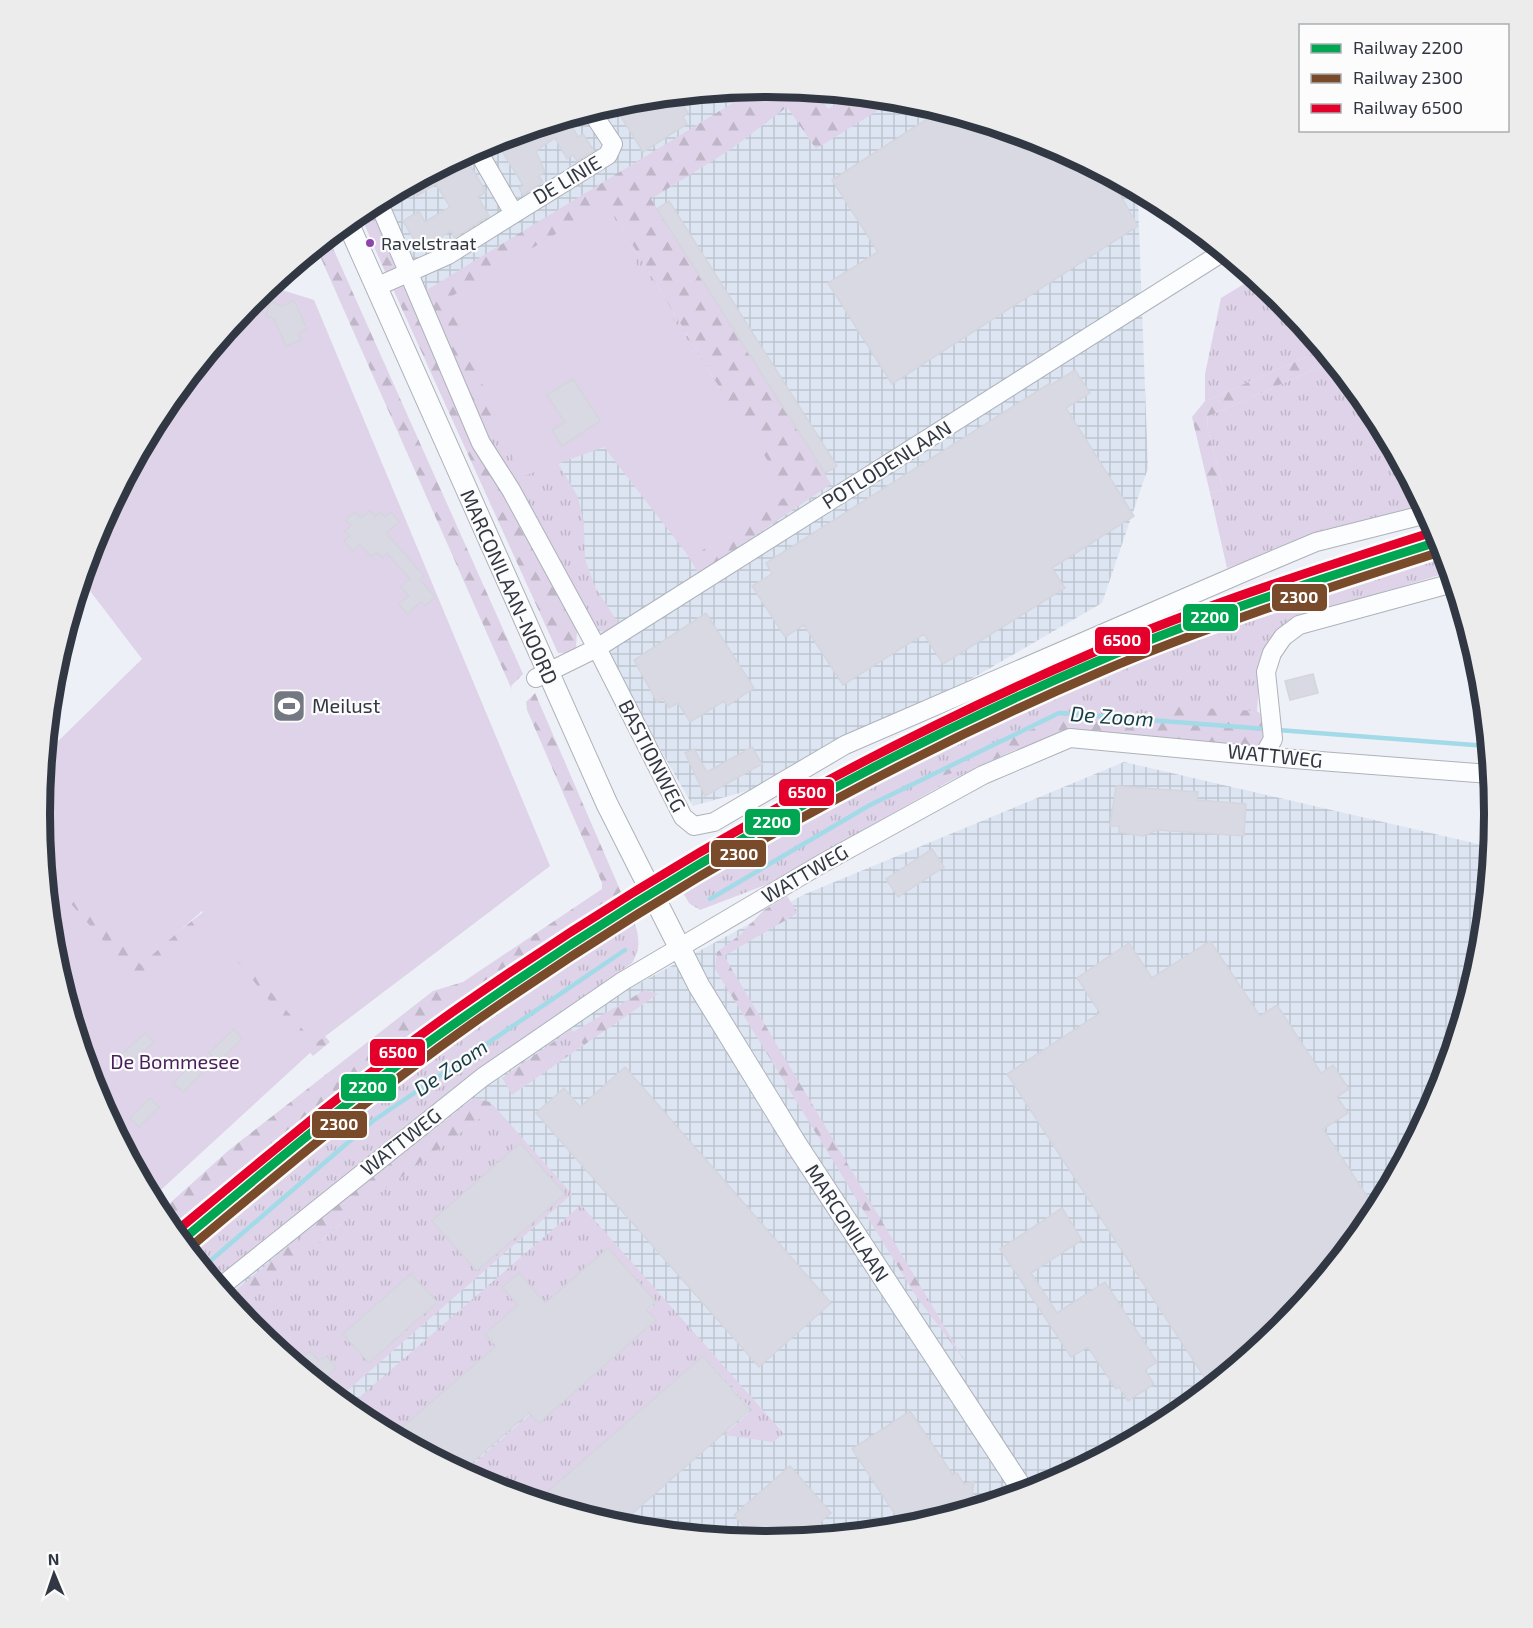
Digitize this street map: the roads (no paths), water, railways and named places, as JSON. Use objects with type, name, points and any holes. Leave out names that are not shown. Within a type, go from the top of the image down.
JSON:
[{"type":"street","name":"DE LINIE","points":[[376,287],[407,271],[448,255],[513,212],[608,155],[613,144],[596,118]]},
{"type":"street","name":"DE LINIE","points":[[481,157],[513,212]]},
{"type":"street","name":"BASTIONWEG","points":[[382,210],[481,443],[511,490],[597,648],[683,818],[694,826],[714,822],[845,746],[1246,571],[1316,542],[1418,516]]},
{"type":"street","name":"MARCONILAAN-NOORD","points":[[351,230],[541,675],[680,948]]},
{"type":"street","name":"POTLODENLAAN","points":[[541,675],[597,648],[1216,256]]},
{"type":"street","points":[[1264,755],[1273,739],[1266,672],[1272,653],[1284,637],[1299,625],[1445,585]]},
{"type":"street","name":"WATTWEG","points":[[224,1284],[483,1077],[623,981],[823,863],[984,775],[1070,738],[1482,773]]},
{"type":"street","name":"MARCONILAAN","points":[[680,948],[737,1051],[1019,1484]]},
{"type":"waterway","name":"De Zoom","points":[[710,899],[870,805],[1059,713],[1266,729]]},
{"type":"waterway","name":"De Zoom","points":[[1278,730],[1480,745]]},
{"type":"waterway","name":"De Zoom","points":[[208,1263],[373,1121],[625,950]]},
{"type":"rail line","name":"6500","points":[[181,1227],[351,1088],[461,1006],[612,906],[768,813],[928,729],[1009,690],[1134,635],[1219,603],[1426,534]]},
{"type":"rail line","name":"2200","points":[[187,1236],[321,1125],[430,1041],[617,915],[772,822],[932,738],[1096,662],[1223,612],[1430,544]]},
{"type":"rail line","name":"2300","points":[[194,1244],[364,1105],[473,1023],[623,923],[777,831],[936,748],[1100,672],[1227,622],[1434,554]]},
{"type":"place","name":"Ravelstraat","points":[[370,243]]},
{"type":"place","name":"Meilust","points":[[289,706]]},
{"type":"park label","name":"De Bommesee","points":[[175,1062]]}]
